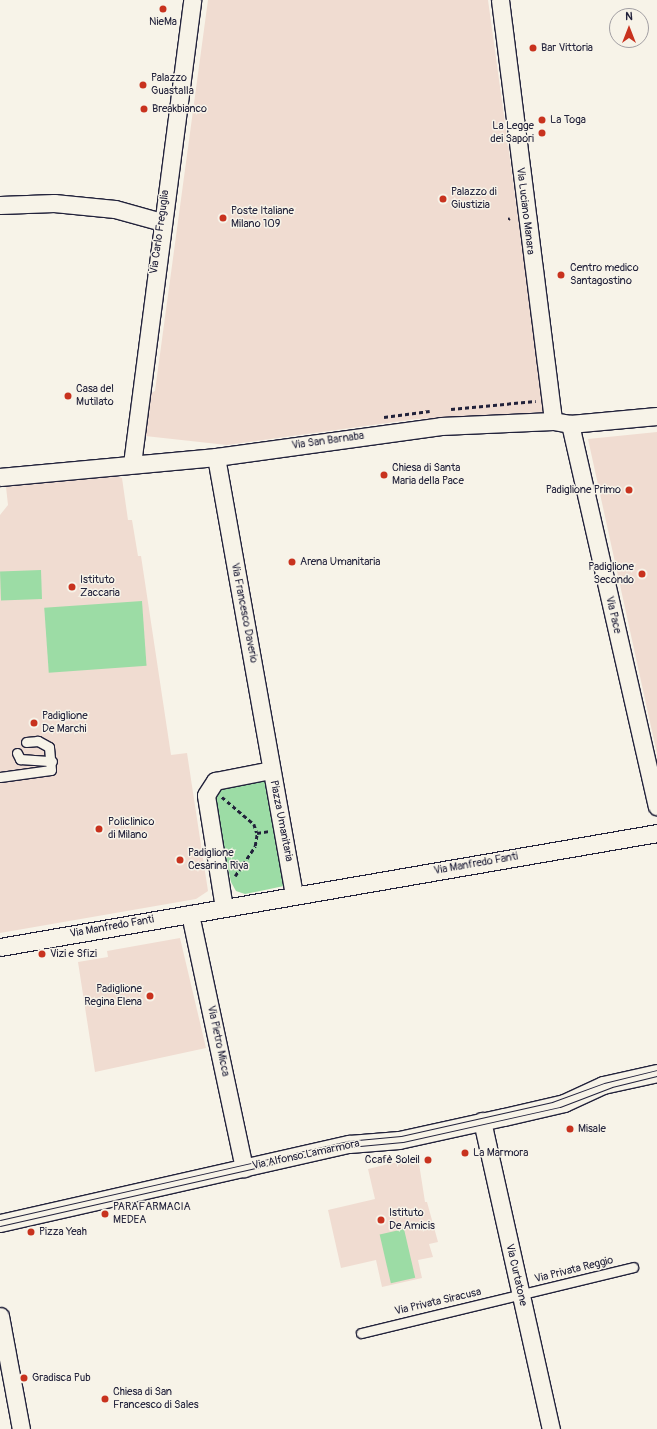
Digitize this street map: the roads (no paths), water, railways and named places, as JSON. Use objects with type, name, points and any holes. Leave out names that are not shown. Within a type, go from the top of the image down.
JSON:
[{"type":"street","name":"Via Carlo Freguglia","points":[[132,464],[162,222],[192,0]]},
{"type":"street","name":"Via Luciano Manara","points":[[500,0],[552,421]]},
{"type":"street","points":[[0,205],[54,203],[115,209],[162,222]]},
{"type":"street","name":"Via San Barnaba","points":[[0,477],[216,457],[441,426],[552,421],[570,424],[657,416]]},
{"type":"street","name":"Via Pace","points":[[570,424],[657,806]]},
{"type":"street","name":"Via Francesco Daverio","points":[[216,457],[271,770]]},
{"type":"street","name":"Piazza Umanitaria","points":[[224,908],[206,794],[215,781],[271,770],[294,895]]},
{"type":"street","name":"Via Manfredo Fanti","points":[[294,895],[592,842],[657,833]]},
{"type":"street","points":[[224,908],[294,895]]},
{"type":"street","name":"Via Manfredo Fanti","points":[[0,947],[224,908]]},
{"type":"street","name":"Via Pietro Micca","points":[[190,914],[244,1168]]},
{"type":"street","name":"Via Alfonso Lamarmora","points":[[0,1223],[349,1144],[399,1140],[564,1103],[603,1085],[657,1073]]},
{"type":"street","name":"Via Curtatone","points":[[482,1121],[551,1429]]},
{"type":"street","points":[[0,1316],[21,1429]]},
{"type":"lane","points":[[0,777],[50,770],[52,761],[49,747],[38,741],[26,742]]},
{"type":"lane","points":[[17,753],[20,759],[52,761]]},
{"type":"lane","name":"Via Privata Reggio","points":[[521,1295],[633,1267]]},
{"type":"lane","name":"Via Privata Siracusa","points":[[360,1333],[521,1295]]},
{"type":"tram line","points":[[0,1220],[347,1141],[401,1136],[552,1102],[604,1083],[657,1070]]},
{"type":"tram line","points":[[0,1226],[349,1147],[403,1142],[560,1107],[612,1087],[657,1076]]},
{"type":"place","name":"NieMa","points":[[163,9]]},
{"type":"place","name":"Bar Vittoria","points":[[533,48]]},
{"type":"place","name":"Palazzo Guastalla","points":[[143,85]]},
{"type":"place","name":"Breakbianco","points":[[144,109]]},
{"type":"place","name":"La Toga","points":[[542,120]]},
{"type":"place","name":"La Legge dei Sapori","points":[[542,133]]},
{"type":"place","name":"Palazzo di Giustizia","points":[[443,199]]},
{"type":"place","name":"Poste Italiane Milano 109","points":[[223,218]]},
{"type":"place","name":"Centro medico Santagostino","points":[[561,275]]},
{"type":"place","name":"Casa del Mutilato","points":[[68,396]]},
{"type":"place","name":"Chiesa di Santa Maria della Pace","points":[[384,475]]},
{"type":"place","name":"Padiglione Primo","points":[[629,490]]},
{"type":"place","name":"Arena Umanitaria","points":[[292,562]]},
{"type":"place","name":"Padiglione Secondo","points":[[642,574]]},
{"type":"place","name":"Istituto Zaccaria","points":[[72,587]]},
{"type":"place","name":"Padiglione De Marchi","points":[[34,723]]},
{"type":"place","name":"Policlinico di Milano","points":[[99,829]]},
{"type":"place","name":"Padiglione Cesarina Riva","points":[[180,860]]},
{"type":"place","name":"Vizi e Sfizi","points":[[42,954]]},
{"type":"place","name":"Padiglione Regina Elena","points":[[150,996]]},
{"type":"place","name":"Misale","points":[[570,1129]]},
{"type":"place","name":"La Marmora","points":[[465,1153]]},
{"type":"place","name":"Ccafè Soleil","points":[[428,1160]]},
{"type":"place","name":"PARAFARMACIA MEDEA","points":[[105,1214]]},
{"type":"place","name":"Istituto De Amicis","points":[[381,1220]]},
{"type":"place","name":"Pizza Yeah","points":[[31,1232]]},
{"type":"place","name":"Gradisca Pub","points":[[24,1378]]},
{"type":"place","name":"Chiesa di San Francesco di Sales","points":[[105,1399]]}]
